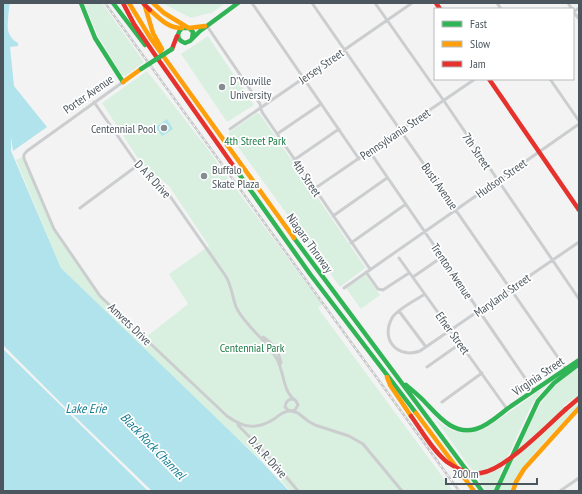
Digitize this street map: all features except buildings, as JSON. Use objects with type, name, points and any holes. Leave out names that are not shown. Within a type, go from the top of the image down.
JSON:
[{"type":"main road","points":[[81,3],[95,38],[123,82]]},
{"type":"main road","points":[[113,3],[142,43],[153,52]]},
{"type":"main road","name":"Niagara Thruway","points":[[123,3],[134,24],[153,52],[310,274],[474,491]]},
{"type":"main road","name":"Niagara Thruway","points":[[129,3],[151,39],[290,233],[482,491]]},
{"type":"main road","points":[[144,3],[153,33],[163,50],[191,88],[195,99]]},
{"type":"main road","points":[[144,3],[171,28],[207,26]]},
{"type":"main road","points":[[153,3],[193,34],[192,39]]},
{"type":"main road","name":"Porter Avenue","points":[[123,82],[180,44],[192,39],[238,3]]},
{"type":"main road","points":[[172,49],[177,35],[186,28]]},
{"type":"main road","points":[[177,35],[180,42],[185,43]]},
{"type":"main road","points":[[490,80],[579,210]]},
{"type":"main road","name":"Virginia Street","points":[[401,382],[416,393],[440,418],[450,426],[469,430],[477,428],[507,409],[579,360]]},
{"type":"main road","points":[[496,491],[538,401],[554,383],[579,364]]},
{"type":"main road","points":[[385,372],[390,385],[437,451],[448,463],[463,471],[480,473],[492,470],[507,462],[579,398]]},
{"type":"main road","points":[[513,491],[516,482],[524,469],[579,408]]},
{"type":"street","points":[[252,3],[359,159]]},
{"type":"street","name":"Busti Avenue","points":[[312,3],[566,369]]},
{"type":"street","name":"7th Street","points":[[375,3],[444,101],[579,299]]},
{"type":"street","name":"Jersey Street","points":[[230,130],[412,3]]},
{"type":"street","name":"4th Street","points":[[207,26],[294,160],[370,269]]},
{"type":"street","name":"Pennsylvania Street","points":[[314,189],[474,80]]},
{"type":"street","points":[[551,80],[579,123]]},
{"type":"street","name":"Porter Avenue","points":[[25,161],[23,156],[26,151],[123,82]]},
{"type":"street","name":"D A R Drive","points":[[94,102],[138,165],[157,180],[165,189],[225,275],[228,280],[233,300],[240,314],[249,326],[271,348],[281,366],[288,393]]},
{"type":"street","points":[[277,134],[321,104]]},
{"type":"street","name":"Hudson Street","points":[[344,288],[579,123]]},
{"type":"street","points":[[294,160],[339,129]]},
{"type":"street","name":"Trenton Avenue","points":[[370,152],[534,391]]},
{"type":"street","name":"Amvets Drive","points":[[25,161],[54,229],[100,296],[237,424]]},
{"type":"street","points":[[80,208],[138,165]]},
{"type":"street","points":[[333,216],[388,178]]},
{"type":"street","points":[[351,243],[406,204]]},
{"type":"street","name":"Maryland Street","points":[[426,348],[579,242]]},
{"type":"street","points":[[413,277],[442,257]]},
{"type":"street","name":"Efner Street","points":[[399,258],[452,330],[507,409]]},
{"type":"street","points":[[366,272],[378,289],[382,290],[409,273]]},
{"type":"street","points":[[399,311],[426,348],[414,353],[405,353],[397,350],[391,343],[388,333],[390,324],[395,314],[399,311],[425,294]]},
{"type":"street","points":[[427,367],[460,343]]},
{"type":"street","points":[[442,402],[482,373]]},
{"type":"street","points":[[283,412],[288,393]]},
{"type":"street","points":[[288,393],[298,405],[299,414]]},
{"type":"street","points":[[285,404],[290,399],[295,400]]},
{"type":"street","points":[[285,404],[286,408],[299,414],[315,425],[350,436],[363,444],[402,491]]},
{"type":"street","points":[[237,424],[245,426],[258,426],[270,421],[283,412],[295,410],[298,405]]},
{"type":"street","name":"D. A. R. Drive","points":[[237,424],[272,460],[298,491]]},
{"type":"street","points":[[560,491],[579,478]]},
{"type":"green space","points":[[84,3],[102,3],[144,62],[125,76],[122,75],[98,36]]},
{"type":"green space","points":[[162,3],[226,3],[210,14],[191,18]]},
{"type":"green space","name":"D'Youville University","points":[[208,36],[254,105],[227,122],[181,54]]},
{"type":"green space","name":"Centennial Park","points":[[147,71],[204,144],[322,304],[318,308],[453,491],[290,491],[273,471],[221,423],[61,268],[16,160],[23,157],[54,229],[100,296],[145,338],[188,304],[169,274],[209,246],[169,186],[141,163],[102,103]]},
{"type":"green space","name":"4th Street Park","points":[[257,113],[260,114],[365,267],[340,287],[228,133]]},
{"type":"green space","points":[[366,275],[380,295],[361,309],[346,288]]},
{"type":"green space","points":[[579,367],[579,395],[563,406],[567,410],[579,401],[579,405],[551,434],[530,459],[515,481],[511,491],[487,491],[433,416],[444,427],[445,426],[453,431],[471,433],[482,430],[553,381],[542,390],[532,404],[501,471],[498,481],[502,483],[531,421],[544,398],[555,385]]},
{"type":"water","name":"Lake Erie","points":[[3,3],[10,3],[8,30],[14,41],[18,43],[18,46],[10,47],[14,86],[47,127],[13,151],[11,137],[11,151],[61,268],[262,462],[289,491],[3,491]]},
{"type":"water","name":"Centennial Pool","points":[[167,119],[173,129],[162,136],[156,127]]},
{"type":"pier","points":[[3,345],[152,491],[148,491],[3,349]]},
{"type":"railway","points":[[105,3],[459,491]]},
{"type":"traffic: fast","points":[[81,3],[95,38],[123,82]]},
{"type":"traffic: fast","points":[[113,3],[145,45]]},
{"type":"traffic: fast","points":[[192,39],[193,32],[189,28],[182,28],[178,37],[185,43],[190,41],[200,31],[238,3]]},
{"type":"traffic: fast","points":[[141,69],[172,49]]},
{"type":"traffic: fast","points":[[237,171],[310,274],[416,413]]},
{"type":"traffic: fast","points":[[294,238],[482,491]]},
{"type":"traffic: fast","points":[[507,409],[579,360]]},
{"type":"traffic: fast","points":[[496,491],[538,401],[554,383],[579,364]]},
{"type":"traffic: fast","points":[[406,385],[439,417],[452,427],[460,429],[467,430],[480,428],[507,409]]},
{"type":"traffic: slow","points":[[129,3],[151,39],[294,238]]},
{"type":"traffic: slow","points":[[144,3],[153,33],[162,49]]},
{"type":"traffic: slow","points":[[153,3],[164,13],[187,27]]},
{"type":"traffic: slow","points":[[150,10],[168,25],[182,28]]},
{"type":"traffic: slow","points":[[189,28],[205,26]]},
{"type":"traffic: slow","points":[[123,82],[141,69]]},
{"type":"traffic: slow","points":[[387,377],[390,385],[411,416]]},
{"type":"traffic: slow","points":[[513,491],[516,482],[524,469],[579,408]]},
{"type":"traffic: slow","points":[[416,413],[474,491]]},
{"type":"traffic: jam","points":[[123,3],[134,24],[237,171]]},
{"type":"traffic: jam","points":[[143,3],[150,10]]},
{"type":"traffic: jam","points":[[436,3],[439,8]]},
{"type":"traffic: jam","points":[[172,49],[177,36]]},
{"type":"traffic: jam","points":[[490,80],[579,210]]},
{"type":"traffic: jam","points":[[566,409],[579,398]]},
{"type":"traffic: jam","points":[[411,416],[432,446],[447,462],[463,471],[481,473],[491,470],[514,456],[566,409]]},
{"type":"place","name":"D'Youville University","points":[[222,87]]},
{"type":"place","name":"Centennial Pool","points":[[164,128]]},
{"type":"place","name":"Buffalo Skate Plaza","points":[[204,176]]},
{"type":"water label","name":"Black Rock Channel","points":[[153,446]]}]
